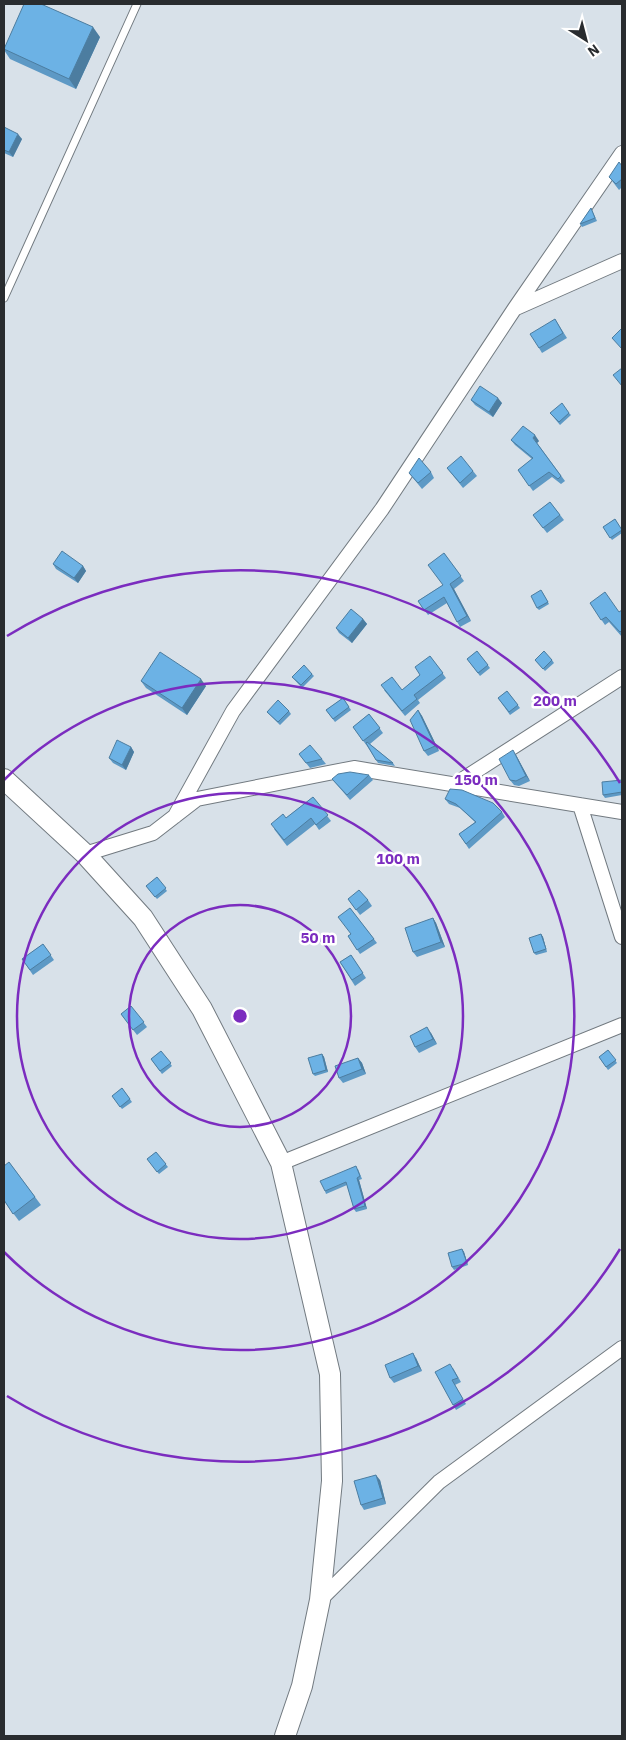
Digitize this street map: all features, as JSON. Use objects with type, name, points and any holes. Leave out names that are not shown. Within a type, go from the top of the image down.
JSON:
[{"type":"main road","points":[[4,779],[85,854],[143,918],[202,1009],[281,1163],[330,1374],[332,1481],[320,1600],[302,1686],[285,1736]]},
{"type":"street","points":[[175,816],[233,711],[382,509],[515,308],[622,153]]},
{"type":"street","points":[[515,308],[622,261]]},
{"type":"street","points":[[454,785],[622,676]]},
{"type":"street","points":[[85,854],[153,833],[197,799],[354,768],[622,812]]},
{"type":"street","points":[[580,805],[622,937]]},
{"type":"street","points":[[281,1163],[622,1025]]},
{"type":"street","points":[[320,1600],[439,1482],[622,1348]]},
{"type":"lane","points":[[4,298],[138,4]]},
{"type":"building","points":[[24,4],[41,4],[93,27],[69,79],[4,49]]},
{"type":"building","points":[[4,127],[18,134],[9,152],[4,150]]},
{"type":"building","points":[[619,162],[622,166],[622,179],[616,184],[609,177]]},
{"type":"building","points":[[591,208],[595,218],[580,224]]},
{"type":"building","points":[[555,319],[563,333],[539,348],[530,334]]},
{"type":"building","points":[[622,328],[622,349],[612,338]]},
{"type":"building","points":[[622,368],[622,386],[613,375]]},
{"type":"building","points":[[480,386],[498,398],[489,412],[471,400]]},
{"type":"building","points":[[562,403],[569,413],[559,422],[550,413]]},
{"type":"building","points":[[523,426],[535,435],[533,438],[561,476],[558,479],[549,472],[529,486],[518,470],[533,458],[511,440]]},
{"type":"building","points":[[461,456],[473,471],[460,483],[447,468]]},
{"type":"building","points":[[419,458],[431,472],[418,483],[409,473]]},
{"type":"building","points":[[550,502],[560,515],[543,528],[533,515]]},
{"type":"building","points":[[615,519],[622,530],[610,538],[603,527]]},
{"type":"building","points":[[62,551],[83,566],[74,578],[53,564]]},
{"type":"building","points":[[444,553],[461,576],[450,584],[467,616],[457,622],[444,597],[424,610],[418,601],[443,585],[428,565]]},
{"type":"building","points":[[541,590],[548,602],[537,608],[531,596]]},
{"type":"building","points":[[605,592],[619,612],[622,610],[622,630],[620,632],[606,617],[601,620],[590,603]]},
{"type":"building","points":[[351,609],[363,619],[348,638],[336,628]]},
{"type":"building","points":[[477,651],[488,665],[478,673],[467,659]]},
{"type":"building","points":[[544,651],[552,660],[543,669],[535,660]]},
{"type":"building","points":[[160,652],[201,679],[182,708],[141,681]]},
{"type":"building","points":[[430,656],[443,673],[414,695],[417,699],[402,711],[381,685],[392,677],[402,690],[420,675],[415,667]]},
{"type":"building","points":[[304,665],[312,674],[301,685],[292,677]]},
{"type":"building","points":[[507,691],[518,705],[509,712],[498,698]]},
{"type":"building","points":[[343,698],[349,707],[333,719],[326,710]]},
{"type":"building","points":[[278,700],[289,711],[278,722],[267,712]]},
{"type":"building","points":[[418,710],[435,746],[424,751],[410,720]]},
{"type":"building","points":[[369,714],[380,728],[363,741],[353,727]]},
{"type":"building","points":[[117,740],[131,747],[122,765],[109,758]]},
{"type":"building","points":[[367,742],[393,763],[376,760]]},
{"type":"building","points":[[310,745],[322,759],[306,763],[299,754]]},
{"type":"building","points":[[513,750],[526,776],[516,781],[510,780],[499,759]]},
{"type":"building","points":[[350,772],[369,775],[347,795],[332,779],[338,774]]},
{"type":"building","points":[[622,780],[622,792],[603,795],[602,782]]},
{"type":"building","points":[[450,789],[462,790],[493,803],[502,812],[466,844],[459,834],[476,822],[456,804],[445,799]]},
{"type":"building","points":[[313,797],[328,815],[316,825],[311,818],[284,840],[271,824],[283,814],[286,818]]},
{"type":"building","points":[[157,877],[166,888],[155,897],[146,886]]},
{"type":"building","points":[[359,890],[368,900],[356,910],[348,899]]},
{"type":"building","points":[[350,908],[374,939],[357,950],[348,936],[351,934],[338,917]]},
{"type":"building","points":[[433,918],[441,942],[413,952],[405,928]]},
{"type":"building","points":[[541,934],[546,949],[534,953],[529,938]]},
{"type":"building","points":[[43,944],[51,955],[30,970],[22,959]]},
{"type":"building","points":[[351,955],[363,973],[352,980],[340,962]]},
{"type":"building","points":[[131,1006],[144,1022],[133,1030],[121,1014]]},
{"type":"building","points":[[427,1027],[433,1039],[415,1047],[410,1036]]},
{"type":"building","points":[[608,1050],[616,1060],[606,1067],[599,1057]]},
{"type":"building","points":[[161,1051],[171,1063],[160,1071],[151,1059]]},
{"type":"building","points":[[322,1054],[326,1070],[313,1074],[308,1058]]},
{"type":"building","points":[[358,1058],[362,1069],[339,1078],[335,1066]]},
{"type":"building","points":[[122,1088],[130,1099],[120,1107],[112,1096]]},
{"type":"building","points":[[156,1152],[166,1164],[157,1172],[147,1159]]},
{"type":"building","points":[[9,1162],[35,1197],[13,1214],[4,1200],[4,1166]]},
{"type":"building","points":[[356,1166],[360,1176],[357,1178],[365,1206],[354,1209],[346,1182],[325,1191],[320,1181]]},
{"type":"building","points":[[462,1249],[467,1263],[452,1267],[448,1253]]},
{"type":"building","points":[[413,1353],[418,1366],[390,1378],[385,1365]]},
{"type":"building","points":[[450,1364],[458,1378],[452,1380],[463,1399],[453,1405],[435,1372]]},
{"type":"building","points":[[376,1475],[383,1498],[361,1505],[354,1481]]}]
